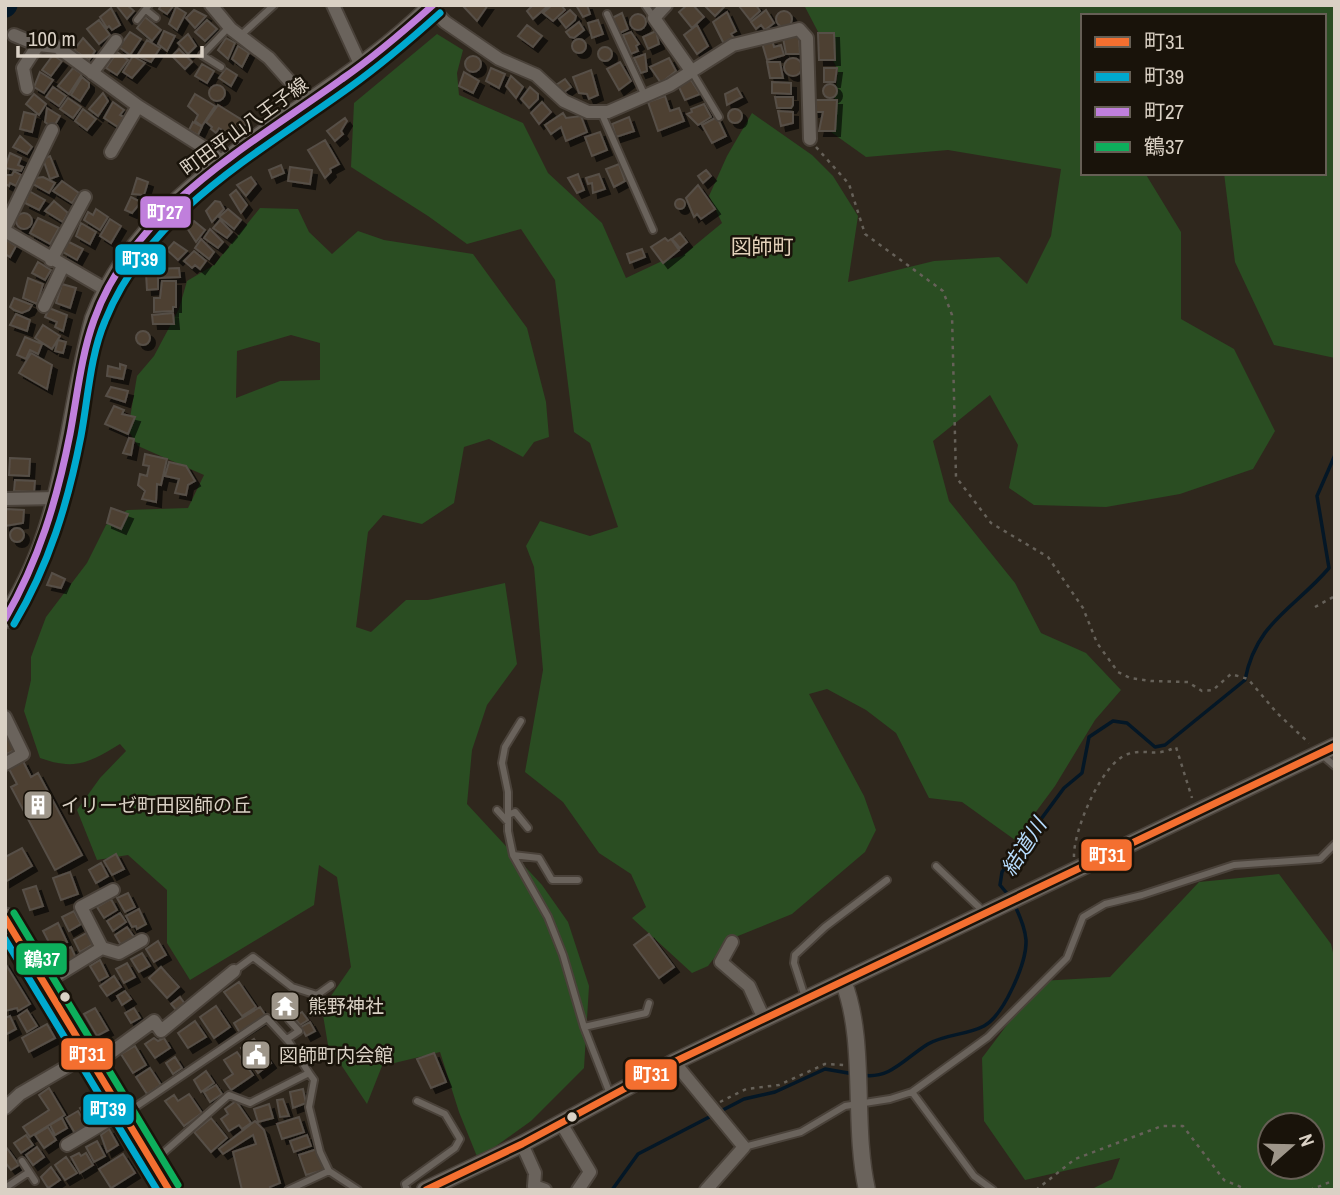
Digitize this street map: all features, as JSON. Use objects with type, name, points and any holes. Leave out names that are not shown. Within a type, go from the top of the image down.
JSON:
[{"type":"main road","name":"町田平山八王子線","points":[[5,619],[43,549],[58,498],[84,356],[105,289],[132,248],[158,219],[223,165],[361,66],[432,6]]},
{"type":"main road","points":[[7,926],[45,983],[169,1190]]},
{"type":"street","points":[[211,5],[229,27],[270,58],[309,103]]},
{"type":"street","points":[[333,5],[361,66]]},
{"type":"street","points":[[666,5],[654,18],[692,72]]},
{"type":"street","points":[[432,6],[445,22],[499,59],[536,75],[564,101],[588,112],[608,112],[645,96],[692,72],[713,55],[733,45],[799,29],[807,38],[810,139]]},
{"type":"street","points":[[13,35],[38,45],[57,47],[138,106],[211,152],[223,165]]},
{"type":"street","points":[[92,73],[116,41]]},
{"type":"street","points":[[26,88],[23,68],[38,45]]},
{"type":"street","points":[[111,152],[138,106]]},
{"type":"street","points":[[52,130],[5,229],[57,263],[105,289]]},
{"type":"street","points":[[44,306],[57,263],[85,197]]},
{"type":"street","points":[[5,499],[58,498]]},
{"type":"street","points":[[5,717],[23,754],[5,764]]},
{"type":"street","points":[[425,1190],[522,1143],[674,1062],[1327,749]]},
{"type":"street","points":[[113,890],[81,908],[102,948],[118,953],[142,940]]},
{"type":"street","points":[[732,942],[720,962],[749,986],[764,1019]]},
{"type":"street","points":[[45,983],[102,948]]},
{"type":"street","points":[[5,1108],[20,1094],[90,1060],[154,1021],[161,1031],[234,971]]},
{"type":"street","points":[[843,981],[851,1007],[861,1160],[867,1190]]},
{"type":"street","points":[[674,1062],[744,1147],[706,1190]]},
{"type":"street","points":[[66,1145],[123,1114]]},
{"type":"street","points":[[561,1122],[590,1172],[578,1190]]},
{"type":"street","points":[[522,1143],[535,1173],[534,1186],[545,1190]]},
{"type":"lane","points":[[240,36],[274,5]]},
{"type":"lane","points":[[645,5],[654,18]]},
{"type":"lane","points":[[137,20],[147,7],[156,18]]},
{"type":"lane","points":[[607,14],[645,96]]},
{"type":"lane","points":[[221,66],[202,55],[229,27]]},
{"type":"lane","points":[[692,72],[719,117]]},
{"type":"lane","points":[[601,112],[653,230]]},
{"type":"lane","points":[[521,721],[505,747],[502,763],[508,792],[508,819],[513,855],[548,917],[584,1027],[611,1096]]},
{"type":"lane","points":[[1327,749],[1335,766]]},
{"type":"lane","points":[[497,810],[508,819]]},
{"type":"lane","points":[[508,819],[515,812],[528,828]]},
{"type":"lane","points":[[744,1147],[801,1132],[836,1111],[857,1104],[890,1099],[912,1092],[988,1037],[1067,958],[1083,917],[1105,904],[1234,865],[1320,859],[1335,844]]},
{"type":"lane","points":[[513,855],[538,858],[552,880],[578,880]]},
{"type":"lane","points":[[936,866],[985,913]]},
{"type":"lane","points":[[806,999],[794,963],[795,955],[825,927],[887,880]]},
{"type":"lane","points":[[234,971],[253,957],[292,987],[317,995],[331,985]]},
{"type":"lane","points":[[584,1027],[646,1013],[649,1003]]},
{"type":"lane","points":[[123,1114],[267,1018],[314,1080],[309,1107],[329,1171],[358,1190]]},
{"type":"lane","points":[[286,1040],[299,1031],[289,1020]]},
{"type":"lane","points":[[152,1163],[229,1096],[250,1102],[309,1073]]},
{"type":"lane","points":[[912,1092],[974,1177],[993,1190]]},
{"type":"lane","points":[[407,1190],[405,1184],[456,1148],[460,1139],[445,1114],[417,1101]]},
{"type":"lane","points":[[22,1161],[35,1181]]},
{"type":"lane","points":[[288,1190],[329,1171]]},
{"type":"lane","points":[[5,1188],[29,1172]]},
{"type":"path","points":[[810,139],[849,184],[865,234],[943,291],[952,314],[956,477],[991,523],[1048,558],[1083,608],[1097,643],[1118,672],[1130,678],[1188,682],[1202,691],[1213,690],[1231,674],[1238,675],[1248,679],[1277,713],[1327,749]]},
{"type":"path","points":[[1315,607],[1335,596]]},
{"type":"path","points":[[1075,870],[1074,852],[1080,824],[1100,783],[1122,757],[1130,753],[1162,754],[1175,747],[1197,811]]},
{"type":"path","points":[[714,1111],[746,1089],[779,1085],[825,1064],[856,1072]]},
{"type":"path","points":[[1036,1190],[1075,1159],[1162,1126],[1183,1126],[1224,1180],[1248,1190]]},
{"type":"path","points":[[1310,1190],[1335,1180]]},
{"type":"green space","points":[[804,5],[1335,5],[1335,358],[1274,345],[1235,262],[1224,175],[1326,175],[1326,14],[1081,14],[1081,175],[1146,175],[1181,232],[1181,319],[1234,349],[1275,431],[1253,469],[1180,494],[1106,507],[1034,505],[1009,488],[1018,445],[990,395],[933,441],[949,501],[1015,583],[1041,633],[1086,653],[1121,690],[1095,720],[1055,786],[1015,840],[962,802],[929,798],[896,733],[866,710],[827,689],[809,694],[864,796],[876,830],[865,852],[792,914],[728,940],[708,966],[692,973],[632,918],[646,907],[631,874],[599,853],[563,802],[525,772],[543,670],[534,567],[526,546],[540,521],[590,536],[618,527],[590,443],[574,432],[555,280],[521,229],[467,244],[351,167],[354,103],[437,34],[463,50],[457,73],[459,95],[523,123],[548,173],[602,223],[626,278],[660,262],[682,256],[722,223],[709,196],[727,156],[752,113],[812,155],[833,176],[858,216],[848,282],[934,261],[999,257],[1027,284],[1051,236],[1061,169],[948,150],[866,157],[831,132],[838,70]]},
{"type":"green space","points":[[260,208],[298,209],[309,232],[332,254],[358,231],[384,240],[473,254],[527,328],[546,402],[549,437],[534,442],[523,457],[489,439],[464,447],[454,503],[422,524],[383,515],[368,532],[356,627],[371,632],[406,600],[428,600],[505,583],[517,664],[487,705],[472,750],[467,804],[542,885],[568,922],[589,986],[584,1068],[531,1121],[478,1159],[459,1112],[440,1052],[382,1066],[367,1104],[328,1045],[322,1009],[351,967],[337,877],[319,865],[314,905],[190,980],[167,943],[167,890],[128,855],[97,860],[77,810],[100,778],[126,751],[120,744],[91,760],[73,764],[40,758],[24,711],[31,680],[31,657],[46,617],[87,563],[106,525],[127,510],[188,508],[204,475],[138,446],[128,430],[137,376],[154,356],[179,309],[187,281],[214,265]],"holes":[[[291,335],[320,343],[320,380],[280,381],[236,398],[237,351]]]},
{"type":"green space","points":[[1279,874],[1331,944],[1335,961],[1335,1190],[1090,1190],[1112,1179],[1120,1158],[1025,1180],[984,1121],[982,1058],[1040,981],[1110,977],[1199,882]]},
{"type":"building","points":[[116,5],[127,5],[134,11],[127,19]]},
{"type":"building","points":[[161,5],[174,5],[167,14],[159,9]]},
{"type":"building","points":[[464,5],[488,5],[477,21],[463,6]]},
{"type":"building","points":[[533,5],[549,5],[533,19],[527,11]]},
{"type":"building","points":[[552,5],[561,5],[565,10],[553,21],[543,13]]},
{"type":"building","points":[[576,5],[587,5],[590,14],[583,17]]},
{"type":"building","points":[[687,5],[693,5],[704,17],[692,28],[679,12]]},
{"type":"building","points":[[704,5],[722,5],[724,7],[715,16]]},
{"type":"building","points":[[756,5],[760,11],[750,20],[739,6]]},
{"type":"building","points":[[176,7],[186,13],[177,30],[169,24]]},
{"type":"building","points":[[111,8],[120,25],[112,30],[109,26],[107,28],[100,17]]},
{"type":"building","points":[[194,10],[206,16],[195,28],[186,18]]},
{"type":"building","points":[[570,10],[576,16],[566,28],[559,19]]},
{"type":"building","points":[[766,10],[774,23],[765,30],[761,25],[756,29],[751,22]]},
{"type":"building","points":[[781,11],[787,11],[792,19],[790,25],[781,27],[776,22],[776,16]]},
{"type":"building","points":[[727,12],[736,31],[731,34],[734,38],[724,44],[713,22]]},
{"type":"building","points":[[622,13],[628,29],[620,33],[612,18]]},
{"type":"building","points":[[638,14],[644,16],[644,28],[638,30],[632,28],[630,22],[632,16]]},
{"type":"building","points":[[145,17],[161,30],[152,41],[137,28]]},
{"type":"building","points":[[99,20],[110,35],[99,44],[87,29]]},
{"type":"building","points":[[207,20],[217,29],[205,41],[195,32]]},
{"type":"building","points":[[598,20],[603,34],[592,38],[588,23]]},
{"type":"building","points":[[579,22],[584,30],[574,38],[570,37],[566,32]]},
{"type":"building","points":[[527,25],[542,36],[533,47],[518,36]]},
{"type":"building","points":[[697,25],[708,46],[697,54],[684,35]]},
{"type":"building","points":[[164,31],[175,36],[167,51],[158,44]]},
{"type":"building","points":[[656,31],[659,44],[648,49],[643,37]]},
{"type":"building","points":[[130,32],[141,39],[130,55],[119,47]]},
{"type":"building","points":[[631,32],[639,44],[636,46],[638,51],[631,54],[623,35]]},
{"type":"building","points":[[818,33],[834,33],[835,60],[819,60]]},
{"type":"building","points":[[188,34],[196,46],[188,54],[178,43]]},
{"type":"building","points":[[799,36],[800,54],[786,54],[783,38]]},
{"type":"building","points":[[83,38],[95,51],[89,60],[74,50]]},
{"type":"building","points":[[226,38],[235,43],[228,59],[218,50]]},
{"type":"building","points":[[576,39],[582,39],[586,46],[582,53],[576,53],[572,49],[572,43]]},
{"type":"building","points":[[147,40],[160,48],[151,62],[137,56]]},
{"type":"building","points":[[772,40],[774,47],[781,45],[784,55],[767,60],[762,43]]},
{"type":"building","points":[[238,46],[249,53],[242,67],[232,59]]},
{"type":"building","points":[[605,47],[610,49],[610,59],[605,61],[600,59],[598,54],[600,49]]},
{"type":"building","points":[[179,49],[192,62],[185,69],[172,56]]},
{"type":"building","points":[[117,52],[128,60],[117,75],[106,68]]},
{"type":"building","points":[[645,54],[647,71],[641,73],[634,58]]},
{"type":"building","points":[[53,55],[62,61],[51,76],[42,70]]},
{"type":"building","points":[[133,56],[145,63],[132,78],[123,72]]},
{"type":"building","points":[[470,56],[476,56],[481,64],[479,70],[470,72],[465,67],[465,61]]},
{"type":"building","points":[[669,58],[676,71],[661,83],[650,67]]},
{"type":"building","points":[[793,58],[799,61],[802,67],[799,73],[793,76],[787,73],[784,67],[787,61]]},
{"type":"building","points":[[620,62],[631,81],[619,90],[607,69]]},
{"type":"building","points":[[767,62],[780,62],[783,78],[770,78]]},
{"type":"building","points":[[202,64],[214,71],[207,83],[195,76]]},
{"type":"building","points":[[73,68],[82,74],[69,94],[58,86]]},
{"type":"building","points":[[226,68],[237,75],[231,86],[219,78]]},
{"type":"building","points":[[491,68],[505,74],[499,88],[486,81]]},
{"type":"building","points":[[824,68],[837,68],[835,82],[824,82]]},
{"type":"building","points":[[591,70],[598,95],[589,99],[587,94],[579,93],[573,77]]},
{"type":"building","points":[[40,72],[53,80],[44,93],[34,87]]},
{"type":"building","points":[[464,72],[479,81],[473,93],[459,86]]},
{"type":"building","points":[[511,76],[523,87],[516,98],[506,86]]},
{"type":"building","points":[[82,77],[89,83],[89,87],[80,101],[71,95]]},
{"type":"building","points":[[565,79],[571,87],[563,93],[556,85]]},
{"type":"building","points":[[691,80],[700,94],[685,100],[678,85]]},
{"type":"building","points":[[772,82],[791,83],[791,94],[772,93]]},
{"type":"building","points":[[827,84],[833,84],[837,91],[833,98],[827,98],[823,94],[823,88]]},
{"type":"building","points":[[217,85],[223,87],[223,99],[217,101],[211,99],[209,93],[211,87]]},
{"type":"building","points":[[53,87],[66,96],[59,106],[46,97]]},
{"type":"building","points":[[530,87],[538,94],[538,99],[529,108],[521,99]]},
{"type":"building","points":[[737,88],[742,97],[727,105],[725,94]]},
{"type":"building","points":[[103,93],[108,101],[98,116],[89,109]]},
{"type":"building","points":[[34,94],[46,104],[39,115],[26,104]]},
{"type":"building","points":[[195,94],[215,106],[202,126],[195,121],[198,115],[188,106]]},
{"type":"building","points":[[665,96],[670,111],[679,108],[684,121],[658,131],[648,102]]},
{"type":"building","points":[[775,97],[793,97],[793,105],[791,108],[777,108]]},
{"type":"building","points":[[68,98],[81,107],[73,118],[60,109]]},
{"type":"building","points":[[813,100],[837,100],[835,131],[819,131],[823,112],[814,112]]},
{"type":"building","points":[[113,102],[124,110],[120,115],[124,117],[118,127],[104,118]]},
{"type":"building","points":[[542,102],[551,112],[539,124],[531,113]]},
{"type":"building","points":[[704,104],[711,117],[698,125],[687,114],[692,112],[691,109]]},
{"type":"building","points":[[218,105],[247,123],[243,127],[241,125],[237,132],[232,129],[229,134],[219,128],[216,133],[206,122]]},
{"type":"building","points":[[47,108],[60,116],[53,128],[45,122]]},
{"type":"building","points":[[83,109],[96,119],[87,130],[75,121]]},
{"type":"building","points":[[732,109],[738,109],[742,116],[738,123],[732,123],[728,119],[728,113]]},
{"type":"building","points":[[778,111],[793,112],[793,123],[781,126]]},
{"type":"building","points":[[24,112],[36,115],[32,132],[20,129]]},
{"type":"building","points":[[563,113],[566,118],[581,116],[587,132],[566,141],[561,127],[551,134],[545,125]]},
{"type":"building","points":[[629,117],[634,131],[616,137],[612,124]]},
{"type":"building","points":[[717,117],[726,136],[712,143],[702,125]]},
{"type":"building","points":[[345,118],[347,121],[341,131],[343,134],[335,141],[327,131]]},
{"type":"building","points":[[193,122],[202,127],[198,135],[189,130]]},
{"type":"building","points":[[600,132],[607,150],[592,156],[585,137]]},
{"type":"building","points":[[20,136],[32,147],[27,154],[13,147]]},
{"type":"building","points":[[325,140],[339,164],[330,169],[331,172],[325,178],[308,150]]},
{"type":"building","points":[[10,153],[21,158],[18,165],[23,167],[21,171],[5,168]]},
{"type":"building","points":[[50,156],[58,176],[50,179],[43,159]]},
{"type":"building","points":[[619,164],[625,181],[614,187],[606,169]]},
{"type":"building","points":[[281,165],[284,173],[272,178],[269,170]]},
{"type":"building","points":[[290,167],[312,170],[310,184],[288,181]]},
{"type":"building","points":[[706,170],[711,176],[703,183],[698,176]]},
{"type":"building","points":[[14,171],[21,175],[16,186],[5,184],[5,175],[12,175]]},
{"type":"building","points":[[578,174],[584,190],[577,193],[568,178]]},
{"type":"building","points":[[599,174],[605,189],[593,193],[592,183],[588,184],[586,178]]},
{"type":"building","points":[[43,177],[55,183],[49,193],[33,184],[36,178]]},
{"type":"building","points":[[251,177],[256,184],[246,196],[237,185]]},
{"type":"building","points":[[137,178],[148,182],[144,195],[132,194]]},
{"type":"building","points":[[62,181],[79,193],[72,203],[53,191]]},
{"type":"building","points":[[698,185],[715,209],[701,219],[697,214],[694,217],[686,198]]},
{"type":"building","points":[[236,190],[247,205],[241,213],[230,195]]},
{"type":"building","points":[[29,191],[45,200],[39,210],[25,203]]},
{"type":"building","points":[[131,197],[141,202],[132,213],[125,210]]},
{"type":"building","points":[[680,199],[684,200],[684,208],[680,209],[676,208],[675,204],[676,200]]},
{"type":"building","points":[[54,201],[68,213],[63,222],[45,211]]},
{"type":"building","points":[[215,201],[220,202],[224,209],[212,222],[206,211]]},
{"type":"building","points":[[96,209],[108,217],[100,230],[84,220],[88,212],[93,215]]},
{"type":"building","points":[[228,209],[241,220],[234,229],[219,217]]},
{"type":"building","points":[[21,213],[27,213],[32,221],[30,227],[21,229],[16,224],[16,218]]},
{"type":"building","points":[[38,218],[59,228],[50,244],[30,233]]},
{"type":"building","points":[[110,219],[121,226],[111,243],[100,236]]},
{"type":"building","points":[[220,220],[232,232],[227,238],[213,228]]},
{"type":"building","points":[[194,221],[205,230],[196,242],[187,228]]},
{"type":"building","points":[[81,223],[96,232],[90,244],[76,236]]},
{"type":"building","points":[[210,229],[223,242],[218,248],[204,238]]},
{"type":"building","points":[[680,233],[687,242],[680,248],[672,239]]},
{"type":"building","points":[[665,238],[668,241],[671,239],[679,250],[663,263],[651,247]]},
{"type":"building","points":[[5,239],[16,246],[10,257],[5,254]]},
{"type":"building","points":[[201,239],[214,252],[209,259],[195,248]]},
{"type":"building","points":[[67,241],[83,249],[77,260],[63,252]]},
{"type":"building","points":[[174,242],[187,251],[178,260],[167,250]]},
{"type":"building","points":[[642,249],[645,257],[630,263],[627,254]]},
{"type":"building","points":[[194,251],[206,261],[200,269],[195,265],[192,268],[184,261]]},
{"type":"building","points":[[38,262],[51,270],[45,280],[32,273]]},
{"type":"building","points":[[179,268],[180,277],[158,278],[158,289],[147,290],[146,273],[156,273],[156,269]]},
{"type":"building","points":[[28,278],[43,284],[37,304],[23,298]]},
{"type":"building","points":[[162,281],[176,281],[176,307],[173,307],[173,311],[154,312],[154,298],[160,298]]},
{"type":"building","points":[[62,284],[76,288],[70,308],[56,303]]},
{"type":"building","points":[[14,298],[32,305],[22,313],[14,310],[10,307]]},
{"type":"building","points":[[49,308],[67,315],[63,331],[55,327],[57,322],[45,317]]},
{"type":"building","points":[[173,313],[174,324],[153,324],[152,315]]},
{"type":"building","points":[[16,314],[30,320],[27,331],[10,325]]},
{"type":"building","points":[[43,325],[60,336],[52,349],[35,338]]},
{"type":"building","points":[[143,331],[148,333],[148,343],[143,345],[138,343],[136,338],[138,333]]},
{"type":"building","points":[[25,337],[42,344],[38,354],[30,350],[26,359],[17,355]]},
{"type":"building","points":[[58,340],[66,342],[63,353],[55,351]]},
{"type":"building","points":[[31,353],[52,365],[47,389],[19,373]]},
{"type":"building","points":[[120,364],[126,366],[123,379],[107,376],[108,366],[120,369]]},
{"type":"building","points":[[111,387],[128,391],[125,402],[106,396]]},
{"type":"building","points":[[114,406],[124,410],[122,414],[135,417],[128,434],[105,424]]},
{"type":"building","points":[[129,438],[134,439],[131,455],[123,453]]},
{"type":"building","points":[[145,454],[167,459],[161,485],[157,484],[156,502],[142,499],[145,491],[138,485],[140,474],[147,476],[149,466],[143,465]]},
{"type":"building","points":[[10,458],[30,459],[29,476],[9,475]]},
{"type":"building","points":[[169,462],[186,466],[195,481],[188,485],[186,495],[175,493],[179,479],[165,476]]},
{"type":"building","points":[[15,480],[35,481],[34,492],[14,491]]},
{"type":"building","points":[[111,508],[128,514],[121,529],[107,523]]},
{"type":"building","points":[[6,509],[24,510],[23,523],[5,526]]},
{"type":"building","points":[[14,528],[20,528],[24,535],[20,542],[14,542],[10,538],[10,532]]},
{"type":"building","points":[[52,573],[65,579],[61,588],[47,585]]},
{"type":"building","points":[[7,734],[15,750],[5,755],[5,735]]},
{"type":"building","name":"イリーゼ町田図師の丘","points":[[23,761],[31,777],[38,773],[82,855],[55,870],[11,787],[17,784],[9,769]]},
{"type":"building","points":[[22,848],[32,866],[5,882],[5,857]]},
{"type":"building","points":[[116,854],[124,869],[112,875],[104,861]]},
{"type":"building","points":[[101,863],[108,876],[96,883],[89,870]]},
{"type":"building","points":[[70,872],[78,894],[61,900],[53,878]]},
{"type":"building","points":[[36,886],[43,906],[30,910],[23,890]]},
{"type":"building","points":[[128,893],[135,907],[125,912],[117,898]]},
{"type":"building","points":[[111,899],[117,910],[104,918],[97,907]]},
{"type":"building","points":[[139,909],[146,924],[137,929],[136,926],[132,927],[126,916]]},
{"type":"building","points":[[74,911],[81,924],[69,931],[62,917]]},
{"type":"building","points":[[120,913],[126,922],[113,931],[107,921]]},
{"type":"building","points":[[58,923],[67,942],[53,950],[43,931]]},
{"type":"building","points":[[127,927],[134,937],[121,945],[115,935]]},
{"type":"building","points":[[88,932],[95,943],[80,952],[74,940]]},
{"type":"building","points":[[649,934],[674,967],[659,978],[634,945]]},
{"type":"building","points":[[158,941],[166,955],[154,962],[146,949]]},
{"type":"building","points":[[71,947],[76,958],[63,965],[57,954]]},
{"type":"building","points":[[142,953],[150,966],[139,972],[131,959]]},
{"type":"building","points":[[100,960],[108,976],[99,981],[90,966]]},
{"type":"building","points":[[5,963],[30,1004],[18,1011],[17,1008],[5,1011]]},
{"type":"building","points":[[127,963],[135,977],[124,983],[116,969]]},
{"type":"building","points":[[161,967],[179,987],[167,998],[149,978]]},
{"type":"building","points":[[114,976],[121,987],[107,996],[100,986]]},
{"type":"building","points":[[239,982],[256,1007],[242,1016],[224,992]]},
{"type":"building","points":[[125,991],[131,999],[122,1005],[117,996]]},
{"type":"building","name":"熊野神社","points":[[287,995],[295,1010],[283,1016],[275,1002]]},
{"type":"building","points":[[180,997],[185,1004],[176,1010],[171,1004]]},
{"type":"building","points":[[216,1006],[230,1027],[214,1038],[200,1017]]},
{"type":"building","points":[[260,1007],[266,1016],[240,1033],[234,1023]]},
{"type":"building","points":[[95,1008],[108,1030],[97,1036],[84,1014]]},
{"type":"building","points":[[134,1008],[140,1018],[131,1023],[125,1013]]},
{"type":"building","points":[[27,1010],[37,1026],[27,1032],[18,1016]]},
{"type":"building","points":[[302,1012],[308,1020],[300,1025],[294,1017]]},
{"type":"building","points":[[10,1016],[16,1029],[5,1035],[5,1018]]},
{"type":"building","points":[[195,1021],[206,1037],[188,1048],[178,1033]]},
{"type":"building","points":[[310,1022],[315,1031],[306,1036],[301,1027]]},
{"type":"building","points":[[47,1024],[55,1038],[29,1052],[22,1038]]},
{"type":"building","points":[[154,1038],[158,1041],[164,1038],[170,1048],[155,1058],[145,1044]]},
{"type":"building","name":"図師町内会館","points":[[254,1039],[271,1063],[258,1073],[241,1048]]},
{"type":"building","points":[[135,1046],[146,1065],[133,1073],[121,1054]]},
{"type":"building","points":[[237,1052],[253,1075],[231,1090],[224,1080],[233,1074],[224,1060]]},
{"type":"building","points":[[434,1053],[446,1082],[431,1088],[417,1059]]},
{"type":"building","points":[[175,1057],[182,1068],[173,1074],[166,1063]]},
{"type":"building","points":[[150,1068],[161,1085],[147,1094],[136,1077]]},
{"type":"building","points":[[206,1071],[214,1083],[201,1092],[194,1080]]},
{"type":"building","points":[[216,1085],[222,1094],[210,1102],[204,1092]]},
{"type":"building","points":[[49,1088],[65,1115],[30,1137],[23,1127],[49,1110],[39,1095]]},
{"type":"building","points":[[303,1089],[306,1103],[293,1108],[290,1092]]},
{"type":"building","points":[[189,1094],[202,1113],[184,1126],[165,1101],[174,1095],[178,1101]]},
{"type":"building","points":[[283,1099],[289,1116],[280,1117],[277,1100]]},
{"type":"building","points":[[94,1100],[104,1116],[90,1125],[80,1108]]},
{"type":"building","points":[[236,1101],[251,1123],[242,1129],[239,1125],[229,1131],[221,1119],[228,1114],[225,1109]]},
{"type":"building","points":[[269,1104],[273,1118],[258,1122],[254,1109]]},
{"type":"building","points":[[78,1111],[88,1128],[76,1135],[66,1118]]},
{"type":"building","points":[[299,1117],[304,1132],[282,1139],[277,1124]]},
{"type":"building","points":[[62,1118],[67,1128],[55,1135],[50,1125]]},
{"type":"building","points":[[211,1118],[227,1138],[211,1152],[194,1132]]},
{"type":"building","points":[[255,1121],[264,1130],[280,1183],[270,1187],[271,1190],[242,1190],[233,1152],[256,1144],[253,1135],[223,1154],[219,1149]]},
{"type":"building","points":[[48,1127],[56,1140],[44,1148],[35,1135]]},
{"type":"building","points":[[109,1129],[118,1145],[107,1152],[101,1135]]},
{"type":"building","points":[[26,1135],[33,1145],[21,1153],[14,1143]]},
{"type":"building","points":[[307,1135],[311,1146],[294,1152],[290,1141]]},
{"type":"building","points":[[97,1141],[105,1156],[94,1162],[86,1147]]},
{"type":"building","points":[[6,1147],[19,1165],[11,1170],[5,1162]]},
{"type":"building","points":[[37,1147],[44,1157],[33,1165],[26,1155]]},
{"type":"building","points":[[317,1149],[324,1170],[306,1175],[299,1155]]},
{"type":"building","points":[[79,1153],[81,1156],[86,1153],[93,1165],[80,1173],[71,1157]]},
{"type":"building","points":[[123,1154],[135,1173],[111,1188],[99,1169]]},
{"type":"building","points":[[66,1157],[77,1173],[65,1180],[55,1165]]},
{"type":"building","points":[[51,1167],[60,1180],[48,1188],[41,1177]]},
{"type":"waterway","name":"結道川","points":[[1010,897],[1000,885],[1002,872],[1064,788],[1082,773],[1089,737],[1113,721],[1127,723],[1155,747],[1165,745],[1245,680],[1250,660],[1267,630],[1329,568],[1317,496],[1335,455]]},
{"type":"waterway","name":"結道川","points":[[862,1075],[872,1076],[889,1071],[928,1044],[977,1029],[992,1020],[1013,987],[1023,961],[1026,940],[1014,904]]},
{"type":"waterway","name":"結道川","points":[[612,1190],[638,1154],[744,1099],[775,1092],[825,1069],[854,1074]]},
{"type":"transit line","name":"町27","points":[[5,619],[28,574],[53,506],[94,320],[112,280],[137,244],[166,211],[199,182],[234,154],[366,62],[433,5]]},
{"type":"transit line","name":"町39","points":[[14,624],[56,533],[76,461],[100,334],[124,282],[149,247],[210,187],[362,78],[440,13]]},
{"type":"transit line","name":"町31","points":[[426,1190],[522,1144],[674,1062],[1335,746]]},
{"type":"transit line","name":"鶴37","points":[[14,913],[178,1185]]},
{"type":"transit line","name":"町31","points":[[5,918],[169,1190]]},
{"type":"transit line","name":"町39","points":[[5,939],[157,1190]]},
{"type":"place","name":"イリーゼ町田図師の丘","points":[[38,805]]},
{"type":"place","name":"熊野神社","points":[[285,1006]]},
{"type":"place","name":"図師町内会館","points":[[256,1055]]},
{"type":"district","name":"図師町","points":[[762,247]]}]
